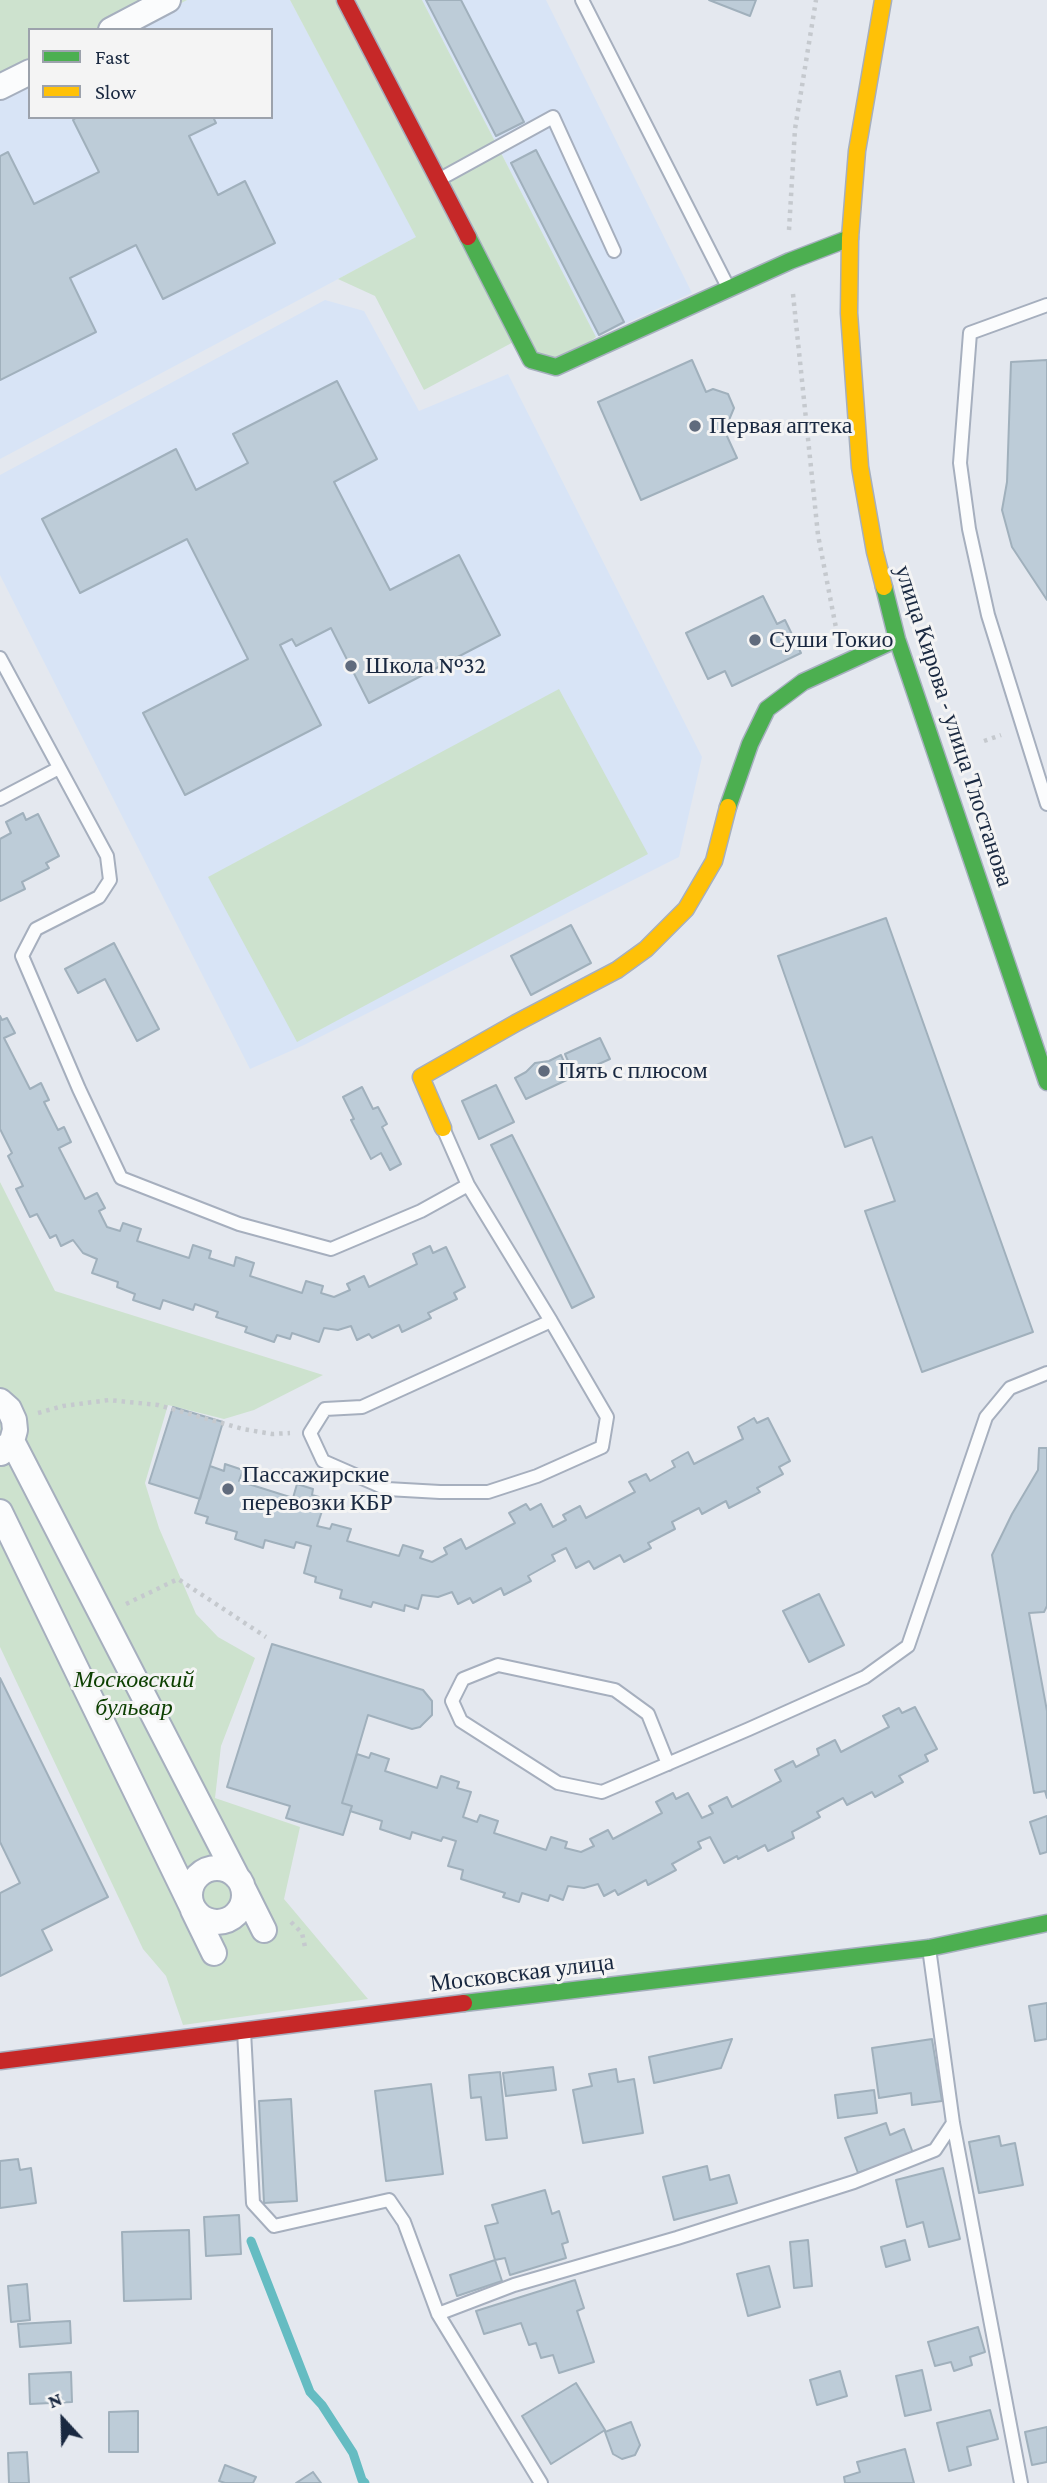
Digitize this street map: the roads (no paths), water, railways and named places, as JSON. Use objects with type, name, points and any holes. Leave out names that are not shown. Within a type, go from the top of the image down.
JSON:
[{"type":"street","points":[[115,28],[168,0]]},
{"type":"street","points":[[345,0],[531,360],[556,367],[790,261],[850,238]]},
{"type":"street","name":"улица Кирова - улица Тлостанова","points":[[883,0],[856,151],[850,238],[849,313],[860,467],[875,552],[897,639],[1047,1082]]},
{"type":"street","points":[[0,87],[28,73]]},
{"type":"street","points":[[443,1128],[421,1077],[617,970],[646,949],[686,909],[714,861],[732,793],[750,744],[767,709],[803,682],[897,639]]},
{"type":"street","points":[[6,1429],[264,1930]]},
{"type":"street","points":[[0,1511],[214,1953]]},
{"type":"street","points":[[225,1868],[240,1883],[243,1903],[230,1919],[208,1921],[192,1908],[190,1886],[195,1877],[204,1870],[225,1868]]},
{"type":"street","name":"Московская улица","points":[[0,2061],[244,2029],[929,1948],[1047,1923]]},
{"type":"lane","points":[[582,0],[729,289]]},
{"type":"lane","points":[[437,181],[553,117],[614,251]]},
{"type":"lane","points":[[1047,305],[970,333],[960,463],[969,529],[988,615],[1047,804]]},
{"type":"lane","points":[[0,658],[107,856],[110,880],[99,897],[36,929],[22,956],[79,1089],[121,1178],[239,1224],[331,1248],[421,1211],[468,1185]]},
{"type":"lane","points":[[0,799],[59,768]]},
{"type":"lane","points":[[443,1128],[468,1185],[551,1321],[607,1417],[602,1447],[537,1476],[488,1492],[387,1489],[323,1461],[310,1433],[325,1409],[362,1407],[551,1321]]},
{"type":"lane","points":[[668,1763],[648,1714],[615,1690],[498,1665],[463,1679],[452,1701],[461,1721],[558,1783],[602,1792],[865,1677],[908,1646],[986,1417],[1010,1388],[1047,1373]]},
{"type":"lane","points":[[929,1948],[953,2123],[1021,2483]]},
{"type":"lane","points":[[244,2029],[253,2203],[274,2227],[389,2200],[404,2222],[438,2314],[541,2483]]},
{"type":"lane","points":[[438,2314],[514,2285],[677,2238],[854,2182],[935,2150],[953,2123]]},
{"type":"waterway","points":[[251,2241],[310,2392],[322,2405],[353,2453],[365,2483]]},
{"type":"place","name":"Первая аптека","points":[[695,426]]},
{"type":"place","name":"Суши Токио","points":[[755,640]]},
{"type":"place","name":"Школа №32","points":[[351,666]]},
{"type":"place","name":"Пять с плюсом","points":[[544,1071]]},
{"type":"place","name":"Пассажирские перевозки КБР","points":[[228,1489]]},
{"type":"park label","name":"Московский бульвар","points":[[134,1694]]}]
